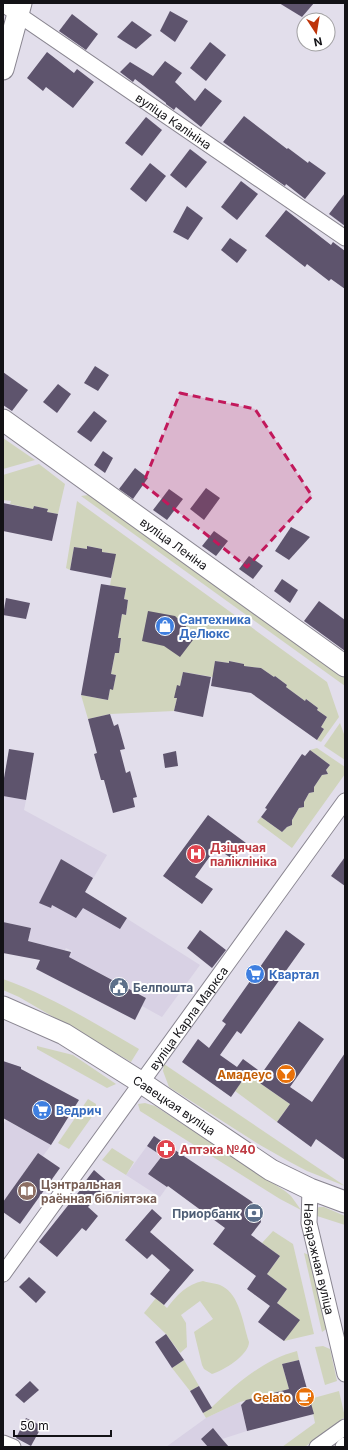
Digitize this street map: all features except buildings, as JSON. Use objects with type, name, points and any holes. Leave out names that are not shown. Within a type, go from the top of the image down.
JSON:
[{"type":"street","points":[[3,70],[14,7]]},
{"type":"street","name":"вуліца Калініна","points":[[14,7],[345,238]]},
{"type":"street","name":"вуліца Леніна","points":[[3,420],[345,666]]},
{"type":"street","name":"вуліца Карла Маркса","points":[[3,1274],[345,801]]},
{"type":"street","name":"Савецкая вуліца","points":[[3,1007],[64,1034],[142,1083],[271,1170],[310,1190],[345,1202]]},
{"type":"street","name":"Набярэжная вуліца","points":[[310,1190],[309,1223],[345,1374]]},
{"type":"street","points":[[317,1447],[345,1427]]},
{"type":"street","points":[[3,1443],[13,1447]]},
{"type":"highlighted area","points":[[180,393],[255,409],[312,496],[247,567],[143,484]]},
{"type":"shaded area","points":[[3,796],[26,800],[24,810],[107,855],[85,892],[200,965],[162,1017],[142,1006],[146,998],[142,995],[144,990],[138,987],[136,992],[69,957],[72,951],[66,948],[63,953],[48,946],[28,941],[31,928],[3,922]]},
{"type":"shaded area","points":[[6,1120],[51,1145],[43,1156],[38,1153],[3,1202],[3,1125]]},
{"type":"shaded area","points":[[147,1146],[162,1156],[148,1174],[167,1187],[160,1197],[126,1175]]},
{"type":"shaded area","points":[[240,1402],[247,1431],[222,1439],[213,1429],[201,1439],[208,1447],[166,1447],[206,1418]]},
{"type":"green space","points":[[3,438],[35,460],[3,469]]},
{"type":"green space","points":[[39,464],[65,484],[58,514],[47,512],[48,509],[34,506],[33,509],[10,504],[11,501],[3,500],[3,475]]},
{"type":"green space","points":[[81,496],[94,496],[102,501],[345,678],[345,686]]},
{"type":"green space","points":[[77,501],[327,682],[339,717],[321,742],[317,740],[324,729],[321,727],[327,717],[317,710],[318,708],[306,699],[305,701],[286,687],[287,685],[275,676],[274,677],[261,668],[244,666],[244,664],[229,661],[229,663],[215,661],[213,677],[183,672],[180,686],[177,686],[175,698],[177,698],[174,711],[110,714],[88,719],[81,695],[108,700],[110,689],[113,689],[116,675],[111,674],[115,653],[119,653],[121,639],[118,638],[122,614],[126,615],[128,600],[124,599],[126,588],[110,586],[115,554],[102,552],[102,549],[88,546],[87,549],[74,547],[70,570],[66,568]]},
{"type":"green space","points":[[340,723],[345,737],[345,760],[324,746]]},
{"type":"green space","points":[[317,748],[345,767],[345,774],[292,848],[257,822],[261,817],[282,832],[287,827],[292,825],[292,820],[299,808],[304,807],[304,802],[309,793],[314,792],[314,787],[322,775],[328,774],[326,770],[330,765],[310,750]]},
{"type":"green space","points":[[3,979],[56,1002],[139,1049],[131,1062],[19,997],[3,990]]},
{"type":"green space","points":[[37,1046],[73,1055],[116,1084],[107,1088],[37,1049]]},
{"type":"green space","points":[[164,1064],[345,1186],[307,1171],[290,1162],[260,1145],[169,1087],[163,1071]]},
{"type":"green space","points":[[247,1074],[290,1104],[277,1122],[235,1091]]},
{"type":"green space","points":[[88,1099],[96,1104],[96,1111],[69,1149],[58,1143]]},
{"type":"green space","points":[[145,1103],[155,1106],[285,1191],[291,1196],[301,1210],[280,1199],[140,1111],[138,1104]]},
{"type":"green space","points":[[112,1148],[134,1162],[126,1175],[102,1160]]},
{"type":"green space","points":[[319,1207],[324,1207],[345,1216],[345,1225],[317,1216],[316,1209]]},
{"type":"green space","points":[[273,1231],[293,1244],[314,1334],[284,1341],[299,1320],[277,1303],[287,1289],[267,1274],[280,1256],[262,1243]]},
{"type":"green space","points":[[304,1253],[312,1256],[328,1328],[322,1332]]},
{"type":"green space","points":[[203,1281],[222,1286],[233,1296],[240,1311],[249,1342],[245,1352],[235,1362],[212,1374],[204,1369],[202,1365],[194,1332],[213,1319],[200,1301],[181,1315],[186,1323],[187,1347],[180,1353],[166,1334],[144,1313],[156,1298],[167,1308],[187,1287]]},
{"type":"green space","points":[[323,1346],[330,1349],[337,1381],[325,1385],[315,1347]]},
{"type":"green space","points":[[297,1351],[299,1360],[282,1364],[289,1389],[240,1402],[206,1418],[203,1413],[259,1368],[277,1358]]},
{"type":"green space","points":[[184,1360],[199,1386],[190,1391],[172,1368]]},
{"type":"green space","points":[[339,1391],[345,1417],[305,1447],[282,1447],[315,1423],[310,1399]]},
{"type":"place","name":"Сантехника ДеЛюкс","points":[[165,626]]},
{"type":"place","name":"Дзіцячая паліклініка","points":[[196,854]]},
{"type":"place","name":"Квартал","points":[[255,974]]},
{"type":"place","name":"Белпошта","points":[[119,987]]},
{"type":"place","name":"Амадеус","points":[[286,1074]]},
{"type":"place","name":"Ведрич","points":[[42,1110]]},
{"type":"place","name":"Аптэка №40","points":[[166,1149]]},
{"type":"place","name":"Цэнтральная раённая бібліятэка","points":[[27,1191]]},
{"type":"place","name":"Приорбанк","points":[[254,1213]]},
{"type":"place","name":"Gelato","points":[[305,1397]]}]
